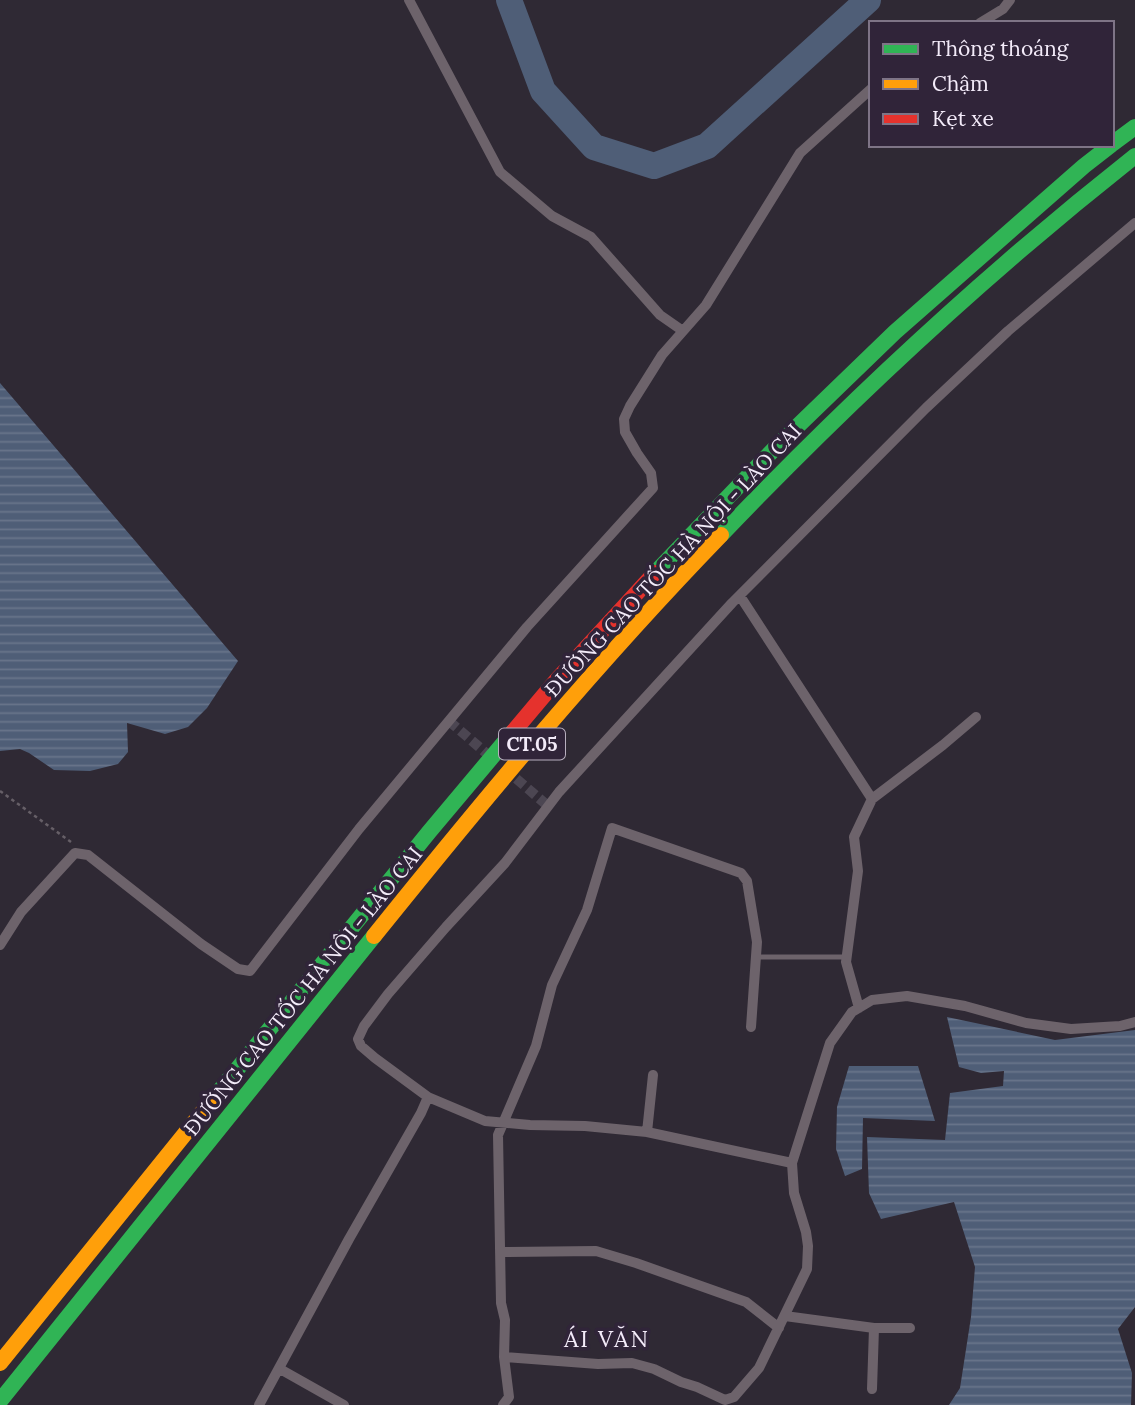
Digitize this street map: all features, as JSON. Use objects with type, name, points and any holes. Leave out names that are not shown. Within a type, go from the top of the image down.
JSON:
[{"type":"highway","name":"ĐƯỜNG CAO TỐC HÀ NỘI - LÀO CAI","points":[[1114,143],[1135,127]]},
{"type":"highway","name":"ĐƯỜNG CAO TỐC HÀ NỘI - LÀO CAI","points":[[0,1363],[429,832],[565,671],[676,550],[787,436],[895,332],[1064,183],[1109,147]]},
{"type":"highway","name":"ĐƯỜNG CAO TỐC HÀ NỘI - LÀO CAI","points":[[0,1401],[450,841],[574,695],[794,459],[908,348],[1015,254],[1135,156]]},
{"type":"street","points":[[409,0],[500,172],[552,216],[591,237],[660,315],[683,331]]},
{"type":"street","points":[[983,21],[1003,9],[1010,0]]},
{"type":"street","points":[[0,945],[21,912],[75,853],[88,855],[201,944],[238,969],[250,971],[359,829],[519,637],[653,488],[651,473],[625,432],[624,419],[630,406],[662,355],[706,305],[800,153],[869,91]]},
{"type":"street","points":[[792,1163],[647,1132],[485,1121],[428,1097],[375,1058],[361,1046],[358,1039],[364,1026],[397,984],[505,863],[559,792],[740,596],[926,408],[1008,331],[1135,223]]},
{"type":"street","points":[[740,596],[872,799]]},
{"type":"street","points":[[859,1008],[846,962],[858,871],[854,837],[872,799],[976,717]]},
{"type":"street","points":[[503,1405],[509,1397],[504,1357],[505,1320],[500,1303],[498,1135],[536,1046],[552,985],[587,910],[611,828],[741,873],[747,881],[757,942],[751,1027]]},
{"type":"street","points":[[504,1357],[597,1364],[632,1363],[654,1369],[733,1401],[759,1367],[807,1269],[808,1246],[794,1193],[792,1163],[830,1044],[852,1012],[872,1000],[906,996],[965,1006],[1026,1023],[1071,1029],[1119,1026],[1135,1022]]},
{"type":"street","points":[[647,1132],[653,1075]]},
{"type":"street","points":[[260,1405],[428,1097]]},
{"type":"street","points":[[500,1252],[596,1251],[746,1302],[779,1328]]},
{"type":"street","points":[[785,1316],[874,1328],[910,1328]]},
{"type":"street","points":[[872,1389],[874,1328]]},
{"type":"street","points":[[280,1369],[344,1405]]},
{"type":"lane","points":[[756,957],[847,957]]},
{"type":"path","points":[[0,791],[88,855]]},
{"type":"water","points":[[0,383],[238,661],[207,708],[188,727],[165,734],[127,723],[128,752],[118,764],[90,771],[54,770],[20,749],[0,751]]},
{"type":"water","points":[[947,1017],[1055,1040],[1135,1030],[1135,1307],[1118,1329],[1132,1373],[1131,1405],[949,1405],[960,1388],[971,1317],[975,1267],[954,1202],[881,1219],[869,1193],[867,1137],[945,1140],[950,1093],[1003,1086],[1004,1071],[981,1073],[959,1067]]},
{"type":"water","points":[[849,1066],[918,1066],[935,1121],[863,1118],[862,1169],[845,1176],[836,1149],[837,1107]]},
{"type":"waterway","points":[[509,0],[543,91],[594,147],[654,166],[707,146],[868,0]]},
{"type":"tunnel","points":[[449,721],[493,759]]},
{"type":"tunnel","points":[[505,769],[548,806]]},
{"type":"traffic: fast","points":[[1114,143],[1135,127]]},
{"type":"traffic: fast","points":[[655,573],[777,446],[895,332],[1108,147]]},
{"type":"traffic: fast","points":[[721,535],[770,484],[922,338],[1027,245],[1135,156]]},
{"type":"traffic: fast","points":[[213,1099],[513,732]]},
{"type":"traffic: fast","points":[[0,1401],[374,936]]},
{"type":"traffic: slow","points":[[374,936],[543,731],[630,632],[721,535]]},
{"type":"traffic: slow","points":[[0,1363],[213,1099]]},
{"type":"traffic: jam","points":[[513,732],[655,573]]},
{"type":"district","name":"ÁI VĂN","points":[[607,1338]]}]
